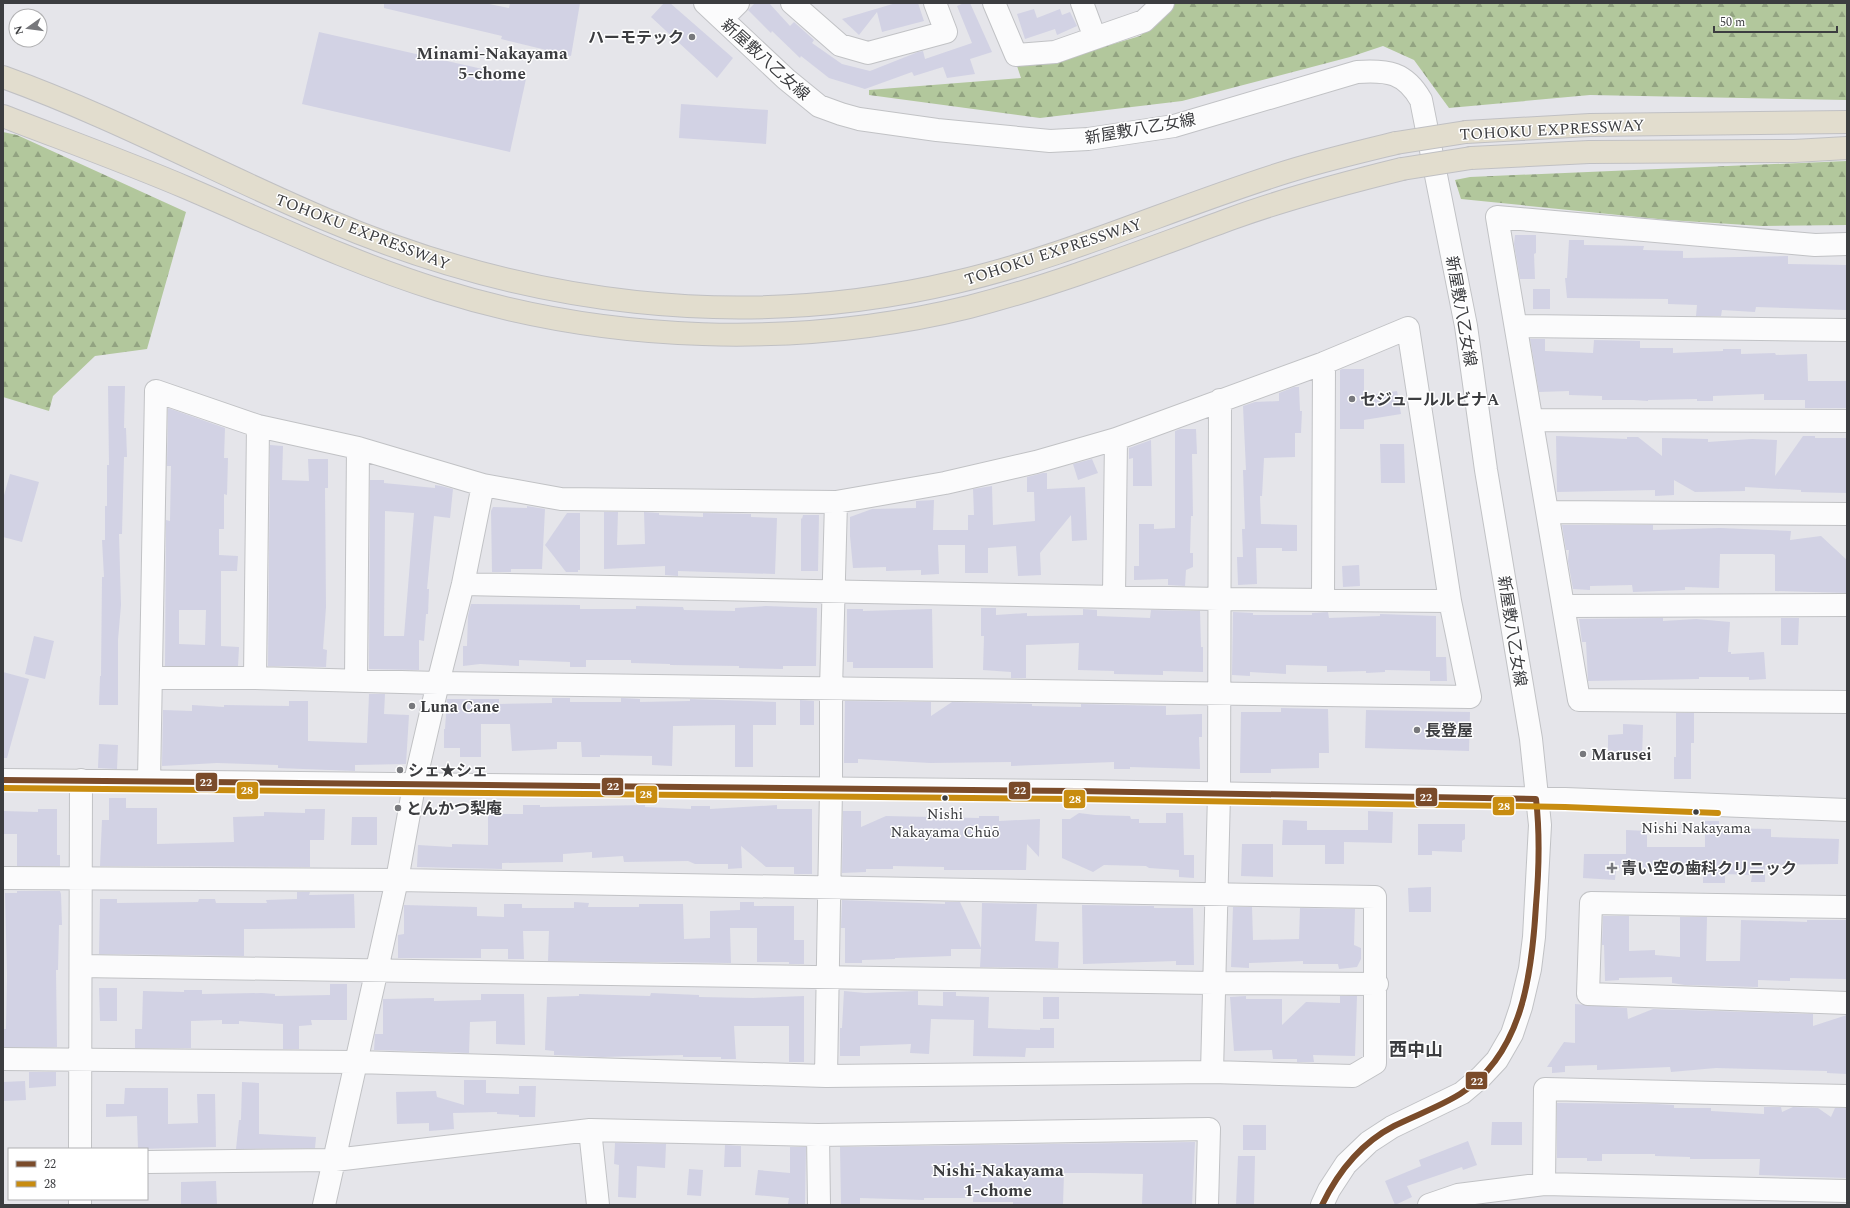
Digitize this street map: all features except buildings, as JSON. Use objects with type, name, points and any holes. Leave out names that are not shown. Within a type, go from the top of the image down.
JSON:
[{"type":"highway","name":"TOHOKU EXPRESSWAY","points":[[3,77],[93,112],[251,187],[329,221],[441,262],[504,279],[603,299],[719,308],[773,307],[862,300],[956,282],[1018,266],[1088,243],[1297,168],[1396,143],[1466,132],[1590,125],[1721,125],[1847,122]]},
{"type":"highway","name":"TOHOKU EXPRESSWAY","points":[[3,116],[95,150],[322,248],[378,270],[442,291],[549,317],[666,332],[722,335],[776,334],[843,329],[907,320],[965,308],[1027,292],[1084,273],[1236,217],[1306,194],[1402,169],[1471,158],[1589,152],[1794,151],[1847,148]]},
{"type":"street","name":"新屋敷八乙女線","points":[[705,3],[786,79],[819,106],[841,114],[859,118],[945,131],[1050,141],[1088,139],[1174,126],[1357,72],[1375,71],[1400,76],[1413,86],[1421,100],[1426,117],[1466,326],[1486,470],[1531,739],[1536,799],[1540,825],[1534,937],[1530,969],[1512,1034],[1497,1060],[1481,1077],[1462,1093],[1392,1127],[1369,1142],[1346,1164],[1329,1190],[1322,1205]]},
{"type":"street","points":[[722,18],[738,3]]},
{"type":"street","points":[[792,3],[840,45],[868,53],[946,32],[935,3]]},
{"type":"street","points":[[994,3],[1016,55],[1055,52],[1144,21],[1162,3]]},
{"type":"street","points":[[1082,3],[1095,38]]},
{"type":"street","points":[[1847,244],[1815,245],[1497,217],[1579,700],[1847,702]]},
{"type":"street","points":[[1516,326],[1847,330]]},
{"type":"street","points":[[149,781],[156,391],[258,426],[358,448],[483,485],[560,499],[836,502],[952,481],[1036,462],[1116,439],[1324,362],[1408,328],[1450,601],[1470,697],[438,683],[255,678],[151,678]]},
{"type":"street","points":[[1322,599],[1324,362]]},
{"type":"street","points":[[1212,1072],[1215,892],[1219,794],[1218,694],[1220,400]]},
{"type":"street","points":[[1532,420],[1847,421]]},
{"type":"street","points":[[255,678],[258,426]]},
{"type":"street","points":[[1114,595],[1116,439]]},
{"type":"street","points":[[356,680],[358,448]]},
{"type":"street","points":[[324,1205],[397,880],[414,786],[463,584],[483,485]]},
{"type":"street","points":[[826,1076],[830,887],[831,689],[836,502]]},
{"type":"street","points":[[1548,512],[1847,514]]},
{"type":"street","points":[[463,584],[833,592],[1114,595],[1219,599],[1450,601]]},
{"type":"street","points":[[1563,606],[1847,605]]},
{"type":"street","points":[[3,780],[414,786],[831,788],[1536,799],[1847,810]]},
{"type":"street","points":[[80,1148],[81,780]]},
{"type":"street","points":[[3,878],[397,880],[1215,892],[1375,897],[1377,984],[1375,1063],[1353,1076],[1212,1072],[826,1076],[355,1062],[80,1058],[3,1059]]},
{"type":"street","points":[[1847,907],[1591,902],[1588,994],[1847,1002]]},
{"type":"street","points":[[81,966],[1213,984],[1377,984]]},
{"type":"street","points":[[1544,1184],[1545,1089],[1847,1096]]},
{"type":"street","points":[[148,1162],[335,1160],[590,1130],[818,1135],[1209,1129],[1207,1205]]},
{"type":"street","points":[[590,1130],[598,1205]]},
{"type":"street","points":[[818,1135],[819,1205]]},
{"type":"street","points":[[1429,1205],[1458,1195],[1544,1184],[1847,1191]]},
{"type":"green space","points":[[1175,3],[1847,3],[1847,100],[1590,95],[1449,108],[1414,60],[1383,46],[1350,57],[1182,101],[1040,118],[869,95],[869,90],[1021,78],[1017,66],[1059,60],[1140,36]]},
{"type":"green space","points":[[3,132],[17,135],[186,212],[147,349],[95,356],[53,396],[49,411],[3,397]]},
{"type":"green space","points":[[1847,161],[1847,225],[1762,226],[1668,220],[1461,199],[1455,180],[1470,177]]},
{"type":"transit line","name":"22","points":[[3,780],[1076,791],[1536,799],[1539,852],[1534,931],[1527,984],[1511,1035],[1498,1057],[1481,1077],[1460,1094],[1436,1107],[1394,1126],[1371,1141],[1343,1170],[1335,1181],[1322,1205]]},
{"type":"transit line","name":"28","points":[[3,788],[1076,799],[1565,807],[1718,813]]},
{"type":"place","name":"ハーモテック","points":[[692,37]]},
{"type":"place","name":"セジュールルビナA","points":[[1352,399]]},
{"type":"place","name":"Luna Cane","points":[[412,706]]},
{"type":"place","name":"長登屋","points":[[1417,730]]},
{"type":"place","name":"Marusei","points":[[1583,754]]},
{"type":"place","name":"シェ★シェ","points":[[400,770]]},
{"type":"place","name":"Nishi Nakayama Chūō","points":[[945,798]]},
{"type":"place","name":"とんかつ梨庵","points":[[398,808]]},
{"type":"place","name":"Nishi Nakayama","points":[[1696,812]]},
{"type":"place","name":"青い空の歯科クリニック","points":[[1612,868]]},
{"type":"district","name":"Minami-Nakayama 5-chome","points":[[492,63]]},
{"type":"district","name":"西中山","points":[[1416,1050]]},
{"type":"district","name":"Nishi-Nakayama 1-chome","points":[[998,1180]]}]
